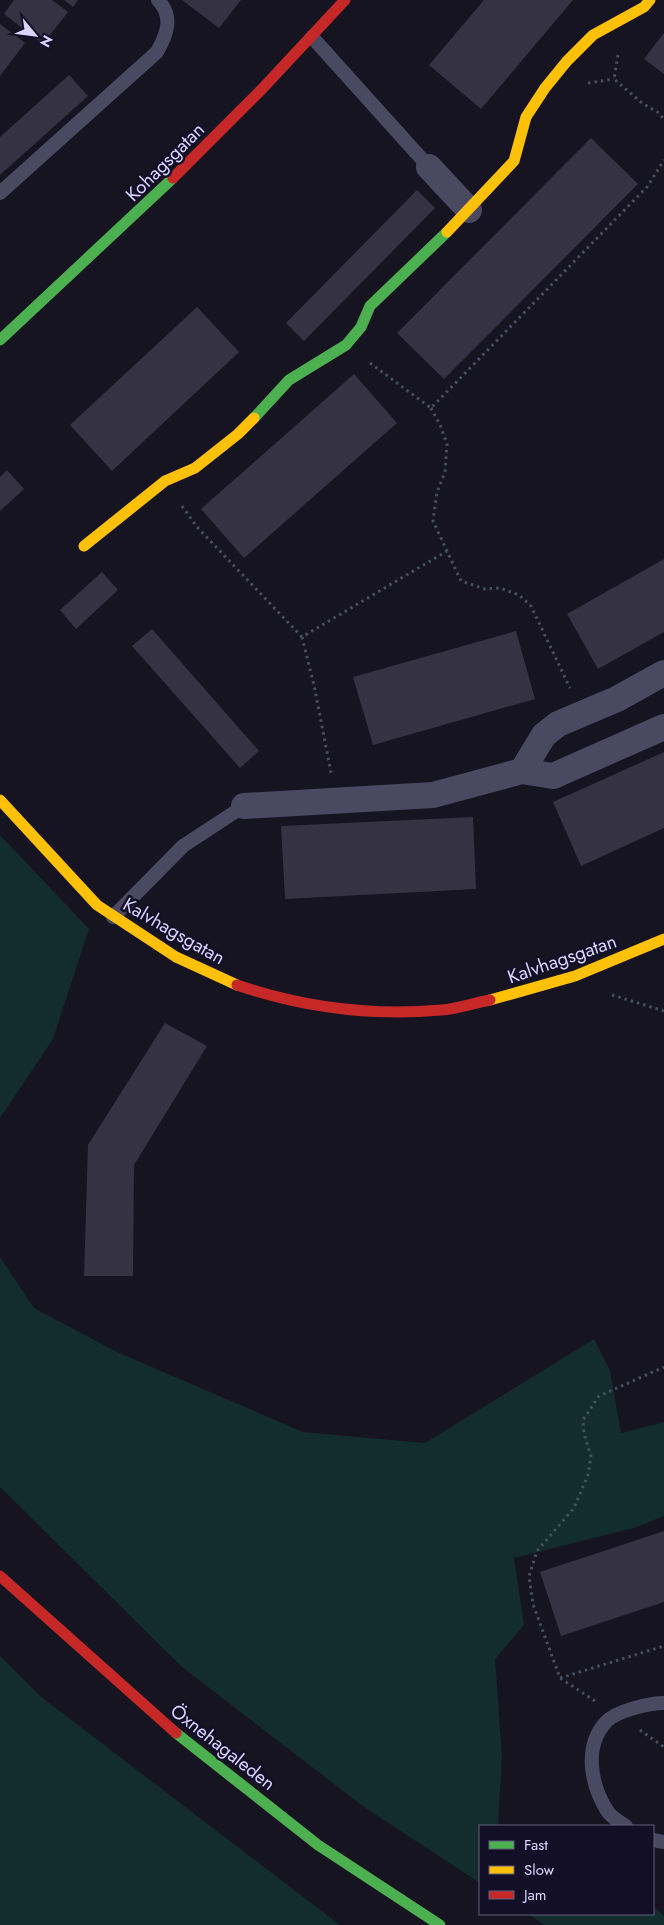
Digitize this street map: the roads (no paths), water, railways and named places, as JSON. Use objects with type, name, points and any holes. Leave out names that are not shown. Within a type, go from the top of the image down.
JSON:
[{"type":"street","name":"Kohagsgatan","points":[[0,340],[121,230],[190,163],[312,37],[345,0]]},
{"type":"street","points":[[84,546],[165,481],[195,468],[238,434],[289,380],[346,345],[361,327],[370,306],[469,210],[514,161],[526,117],[545,88],[593,35],[644,7],[650,0]]},
{"type":"street","points":[[429,167],[469,210]]},
{"type":"street","points":[[522,771],[544,735],[558,724],[582,712],[617,699],[664,673]]},
{"type":"street","points":[[244,806],[433,795],[522,771],[553,776],[664,727]]},
{"type":"street","name":"Kalvhagsgatan","points":[[0,800],[97,905],[113,917],[162,949],[226,981],[291,1000],[372,1012],[444,1009],[520,994],[622,959],[664,939]]},
{"type":"street","name":"Öxnehagaleden","points":[[0,1576],[154,1715],[302,1832],[440,1925]]},
{"type":"lane","points":[[0,193],[156,52],[166,34],[168,18],[164,7],[158,0]]},
{"type":"lane","points":[[312,37],[429,167]]},
{"type":"lane","points":[[113,917],[183,846],[244,806]]},
{"type":"lane","points":[[625,1825],[609,1814],[592,1780],[593,1742],[606,1721],[616,1715],[652,1703],[664,1703]]}]
